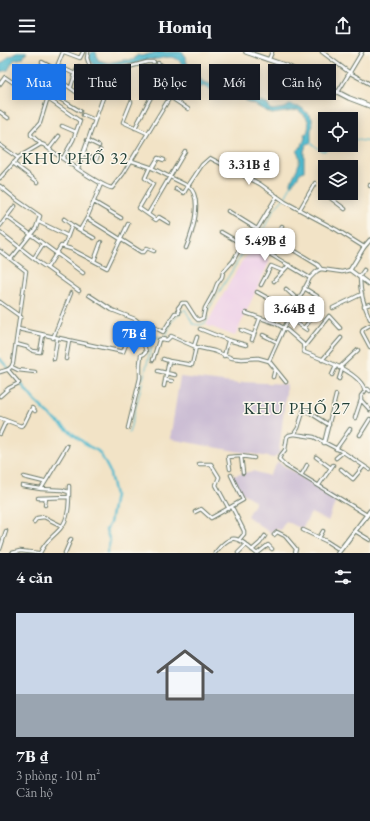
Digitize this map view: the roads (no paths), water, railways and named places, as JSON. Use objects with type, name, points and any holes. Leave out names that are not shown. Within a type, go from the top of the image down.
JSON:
[{"type":"main road","points":[[246,52],[282,64]]},
{"type":"main road","points":[[338,92],[370,106]]},
{"type":"main road","points":[[339,551],[370,511]]},
{"type":"street","points":[[59,64],[64,52],[80,58],[83,52]]},
{"type":"street","points":[[88,52],[89,64]]},
{"type":"street","points":[[269,59],[272,52]]},
{"type":"street","points":[[322,52],[350,73],[370,84]]},
{"type":"street","points":[[338,92],[362,52]]},
{"type":"street","points":[[42,62],[47,64]]},
{"type":"street","points":[[131,66],[147,62],[154,62]]},
{"type":"street","points":[[135,128],[166,68],[158,63]]},
{"type":"street","points":[[0,84],[5,77],[12,82]]},
{"type":"street","points":[[71,87],[74,81]]},
{"type":"street","points":[[66,84],[74,90]]},
{"type":"street","points":[[48,100],[40,123],[30,134],[41,144],[101,184],[112,188],[132,161],[147,133],[168,100]]},
{"type":"street","points":[[49,100],[80,121],[76,132],[62,158]]},
{"type":"street","points":[[61,100],[80,111]]},
{"type":"street","points":[[78,168],[102,100]]},
{"type":"street","points":[[174,100],[188,109]]},
{"type":"street","points":[[131,102],[122,122],[147,133]]},
{"type":"street","points":[[65,111],[68,104]]},
{"type":"street","points":[[0,112],[8,118]]},
{"type":"street","points":[[83,115],[95,120]]},
{"type":"street","points":[[62,126],[76,132]]},
{"type":"street","points":[[49,149],[59,136]]},
{"type":"street","points":[[87,140],[100,146]]},
{"type":"street","points":[[0,178],[18,158],[41,144]]},
{"type":"street","points":[[0,145],[18,158]]},
{"type":"street","points":[[83,153],[96,160],[100,150]]},
{"type":"street","points":[[148,214],[185,151]]},
{"type":"street","points":[[164,160],[158,158],[145,178],[154,184],[139,208],[156,220],[159,217],[169,223]]},
{"type":"street","points":[[176,189],[184,193],[208,158],[210,158],[260,184],[285,202],[337,230],[364,247]]},
{"type":"street","points":[[132,161],[151,168],[188,186],[194,193],[196,204],[191,235],[186,248]]},
{"type":"street","points":[[13,163],[38,182]]},
{"type":"street","points":[[80,230],[87,218],[101,184]]},
{"type":"street","points":[[300,209],[315,184]]},
{"type":"street","points":[[0,186],[16,200],[40,215],[38,222],[30,235],[11,259]]},
{"type":"street","points":[[146,329],[150,325],[163,332],[175,313],[179,313],[180,311],[178,308],[182,303],[186,303],[198,320],[203,318],[208,301],[214,292],[216,284],[222,277],[223,272],[236,257],[242,244],[247,242],[257,230],[277,196]]},
{"type":"street","points":[[333,200],[345,210]]},
{"type":"street","points":[[94,202],[121,218]]},
{"type":"street","points":[[0,226],[15,206]]},
{"type":"street","points":[[228,211],[257,230]]},
{"type":"street","points":[[7,217],[83,274]]},
{"type":"street","points":[[87,218],[142,253],[146,248],[154,251]]},
{"type":"street","points":[[64,219],[94,238]]},
{"type":"street","points":[[38,222],[68,236]]},
{"type":"street","points":[[64,246],[107,268],[128,224]]},
{"type":"street","points":[[47,268],[61,246],[64,246],[72,225]]},
{"type":"street","points":[[278,232],[282,226]]},
{"type":"street","points":[[0,232],[79,291]]},
{"type":"street","points":[[221,232],[242,244]]},
{"type":"street","points":[[269,361],[288,319],[310,278],[316,271],[321,269],[342,272],[350,270],[370,240]]},
{"type":"street","points":[[94,261],[101,242]]},
{"type":"street","points":[[34,258],[43,244]]},
{"type":"street","points":[[258,247],[310,278]]},
{"type":"street","points":[[0,251],[26,271],[21,317],[12,367],[8,370],[0,372]]},
{"type":"street","points":[[295,251],[318,264],[321,269]]},
{"type":"street","points":[[274,281],[289,265]]},
{"type":"street","points":[[261,285],[270,266],[283,271]]},
{"type":"street","points":[[350,270],[370,285]]},
{"type":"street","points":[[364,270],[360,278],[364,306],[370,319]]},
{"type":"street","points":[[304,288],[317,296]]},
{"type":"street","points":[[286,289],[298,300]]},
{"type":"street","points":[[257,292],[293,310]]},
{"type":"street","points":[[53,338],[71,293]]},
{"type":"street","points":[[333,308],[362,294]]},
{"type":"street","points":[[89,295],[112,310],[135,318],[148,333],[144,344],[146,352],[141,355],[140,378],[128,428]]},
{"type":"street","points":[[0,302],[21,317]]},
{"type":"street","points":[[364,306],[370,304]]},
{"type":"street","points":[[268,321],[272,311],[306,329],[311,319]]},
{"type":"street","points":[[246,313],[288,330],[303,344],[304,352],[352,374],[363,385],[365,391],[361,396],[356,418]]},
{"type":"street","points":[[304,348],[329,316],[340,328]]},
{"type":"street","points":[[252,340],[260,318]]},
{"type":"street","points":[[370,325],[363,329],[362,332],[370,347]]},
{"type":"street","points":[[18,329],[53,338],[123,352],[129,337]]},
{"type":"street","points":[[200,329],[246,345]]},
{"type":"street","points":[[241,330],[254,335]]},
{"type":"street","points":[[16,344],[27,347],[33,352],[40,352],[43,335]]},
{"type":"street","points":[[263,335],[277,342]]},
{"type":"street","points":[[153,360],[159,340],[167,340],[171,336],[195,347],[214,351],[224,356],[242,359],[258,358],[269,361],[286,382]]},
{"type":"street","points":[[163,359],[192,365],[197,337]]},
{"type":"street","points":[[54,359],[57,338]]},
{"type":"street","points":[[322,360],[341,338]]},
{"type":"street","points":[[224,356],[228,340]]},
{"type":"street","points":[[66,359],[69,341]]},
{"type":"street","points":[[332,375],[358,350]]},
{"type":"street","points":[[164,386],[170,361]]},
{"type":"street","points":[[12,367],[18,370],[35,372]]},
{"type":"street","points":[[339,368],[339,379]]},
{"type":"street","points":[[272,377],[275,369]]},
{"type":"street","points":[[0,396],[9,388],[19,383],[8,370]]},
{"type":"street","points":[[158,371],[175,375]]},
{"type":"street","points":[[165,380],[172,381]]},
{"type":"street","points":[[364,389],[370,391]]},
{"type":"street","points":[[324,443],[336,395]]},
{"type":"street","points":[[361,400],[370,410]]},
{"type":"street","points":[[0,418],[21,426],[24,424],[32,408],[35,410]]},
{"type":"street","points":[[294,434],[298,428],[304,409],[329,425]]},
{"type":"street","points":[[360,435],[370,419]]},
{"type":"street","points":[[0,434],[6,421]]},
{"type":"street","points":[[336,448],[350,429]]},
{"type":"street","points":[[367,515],[302,474],[286,466],[279,459],[285,450],[287,437],[294,434],[311,436],[343,452],[370,470]]},
{"type":"street","points":[[41,490],[67,446]]},
{"type":"street","points":[[336,458],[343,452]]},
{"type":"street","points":[[230,469],[228,457],[241,456],[254,458]]},
{"type":"street","points":[[241,456],[243,473]]},
{"type":"street","points":[[316,457],[332,467],[318,485]]},
{"type":"street","points":[[199,464],[211,464],[218,477],[216,485],[229,509]]},
{"type":"street","points":[[302,474],[307,465]]},
{"type":"street","points":[[340,469],[353,479],[364,466]]},
{"type":"street","points":[[24,476],[45,482]]},
{"type":"street","points":[[195,512],[201,509],[211,518],[243,500],[231,476]]},
{"type":"street","points":[[22,486],[41,490],[69,492]]},
{"type":"street","points":[[12,553],[39,553],[48,540],[62,526],[66,516],[69,486]]},
{"type":"street","points":[[53,490],[54,497]]},
{"type":"street","points":[[38,498],[69,497]]},
{"type":"street","points":[[45,504],[46,498]]},
{"type":"street","points":[[232,507],[244,532],[239,540]]},
{"type":"street","points":[[34,522],[36,519],[44,517],[62,526]]},
{"type":"street","points":[[303,530],[339,551]]},
{"type":"street","points":[[0,549],[6,531]]},
{"type":"street","points":[[319,538],[323,531]]},
{"type":"street","points":[[355,531],[370,540]]},
{"type":"street","points":[[274,534],[277,532],[285,536],[296,549],[295,553]]},
{"type":"street","points":[[252,550],[265,536]]},
{"type":"street","points":[[215,553],[223,543],[234,538],[257,553],[268,545],[272,549]]},
{"type":"street","points":[[65,553],[71,539]]},
{"type":"street","points":[[238,553],[246,545]]},
{"type":"water","points":[[16,52],[27,52],[23,58],[14,60],[8,70],[0,72],[0,64]]},
{"type":"water","points":[[92,52],[96,52],[98,60],[108,63],[134,60],[138,55],[141,56],[157,52],[183,52],[188,64],[182,64],[177,59],[167,57],[152,60],[149,59],[134,64],[93,64],[89,59],[89,55]]},
{"type":"water","points":[[201,79],[203,82],[209,84],[209,89],[203,86],[201,88]]},
{"type":"water","points":[[246,100],[258,100],[267,104],[271,110],[285,108],[291,104],[302,108],[312,118],[313,125],[311,130],[311,142],[306,145],[304,151],[304,171],[300,173],[295,181],[290,185],[299,164],[299,155],[297,151],[303,143],[305,137],[304,134],[307,133],[309,125],[308,120],[298,110],[272,114],[251,103],[248,103]]},
{"type":"waterway","points":[[358,140],[370,142]]},
{"type":"waterway","points":[[310,142],[318,148]]},
{"type":"waterway","points":[[129,433],[154,337],[166,337],[171,322],[185,309],[193,324],[200,325],[205,323],[207,320],[206,313],[241,256],[265,226],[275,208],[286,196],[292,183]]},
{"type":"waterway","points":[[0,359],[10,370]]},
{"type":"waterway","points":[[18,380],[35,401],[53,418],[88,446],[98,451],[109,470],[115,495],[110,523],[106,530],[110,541],[107,553]]},
{"type":"district","name":"KHU PHỐ 32","points":[[75,158]]},
{"type":"district","name":"KHU PHỐ 27","points":[[297,408]]}]
